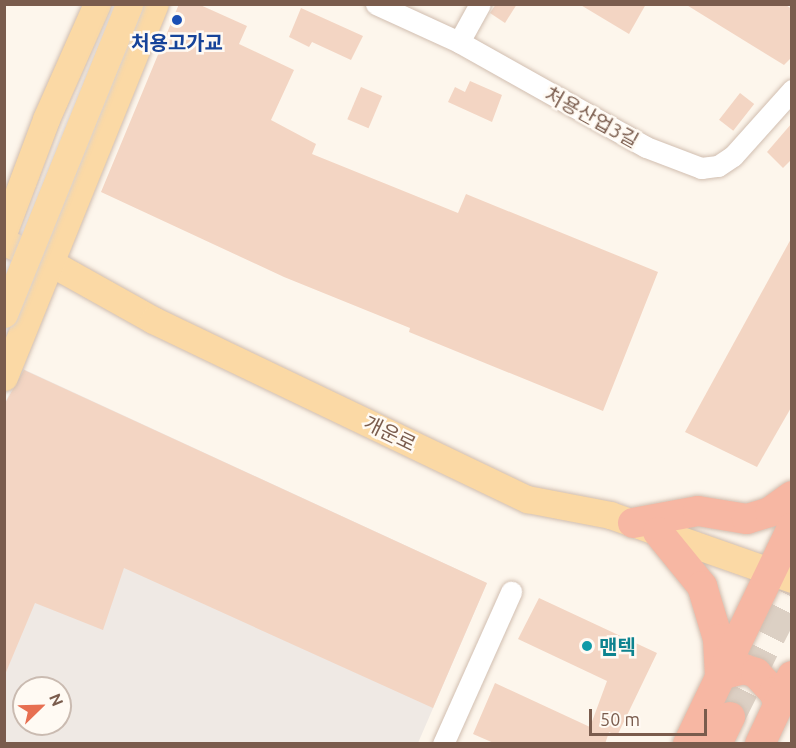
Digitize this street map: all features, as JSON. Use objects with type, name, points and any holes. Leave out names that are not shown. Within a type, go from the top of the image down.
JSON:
[{"type":"highway","points":[[720,675],[718,639],[702,586],[646,528],[698,511],[747,519],[770,512],[792,496]]},
{"type":"highway","points":[[688,744],[720,675],[780,576],[792,528]]},
{"type":"highway","points":[[720,675],[744,669],[756,673],[774,692],[778,705]]},
{"type":"highway","points":[[717,744],[745,732],[778,705],[792,676]]},
{"type":"main road","points":[[4,231],[46,119],[98,4]]},
{"type":"main road","points":[[4,314],[129,4]]},
{"type":"main road","points":[[4,377],[53,264],[155,4]]},
{"type":"main road","name":"개운로","points":[[4,242],[53,264],[153,320],[527,499],[610,514],[780,576]]},
{"type":"street","name":"처용산업3길","points":[[375,4],[459,42],[646,147],[701,168],[718,166],[733,156],[792,90]]},
{"type":"street","points":[[459,42],[480,4]]},
{"type":"street","points":[[443,744],[511,592]]},
{"type":"shaded area","points":[[21,368],[487,583],[418,743],[5,744],[4,405]]},
{"type":"building","points":[[179,4],[198,4],[247,26],[239,44],[294,70],[271,120],[316,144],[312,154],[458,213],[466,194],[658,272],[603,411],[409,332],[410,328],[284,277],[101,192]]},
{"type":"building","points":[[496,4],[517,4],[505,23],[490,13]]},
{"type":"building","points":[[579,4],[646,4],[629,34]]},
{"type":"building","points":[[685,4],[784,4],[792,9],[792,57],[784,65]]},
{"type":"building","points":[[301,8],[363,36],[351,60],[312,42],[309,47],[289,37]]},
{"type":"building","points":[[470,81],[502,95],[492,122],[448,102],[455,87],[465,92]]},
{"type":"building","points":[[361,87],[382,96],[368,128],[347,119]]},
{"type":"building","points":[[740,93],[754,104],[733,131],[719,120]]},
{"type":"building","points":[[792,123],[792,159],[783,168],[767,152]]},
{"type":"building","points":[[792,237],[792,406],[757,467],[685,432]]},
{"type":"building","points":[[24,370],[487,583],[433,708],[124,568],[103,630],[35,603],[4,677],[4,405]]},
{"type":"building","points":[[539,598],[657,653],[617,736],[609,732],[605,744],[496,744],[473,734],[495,683],[590,727],[607,681],[518,639]]},
{"type":"tunnel","points":[[730,717],[792,593]]},
{"type":"place","name":"처용고가교","points":[[177,20]]},
{"type":"place","name":"맨텍","points":[[587,646]]}]
